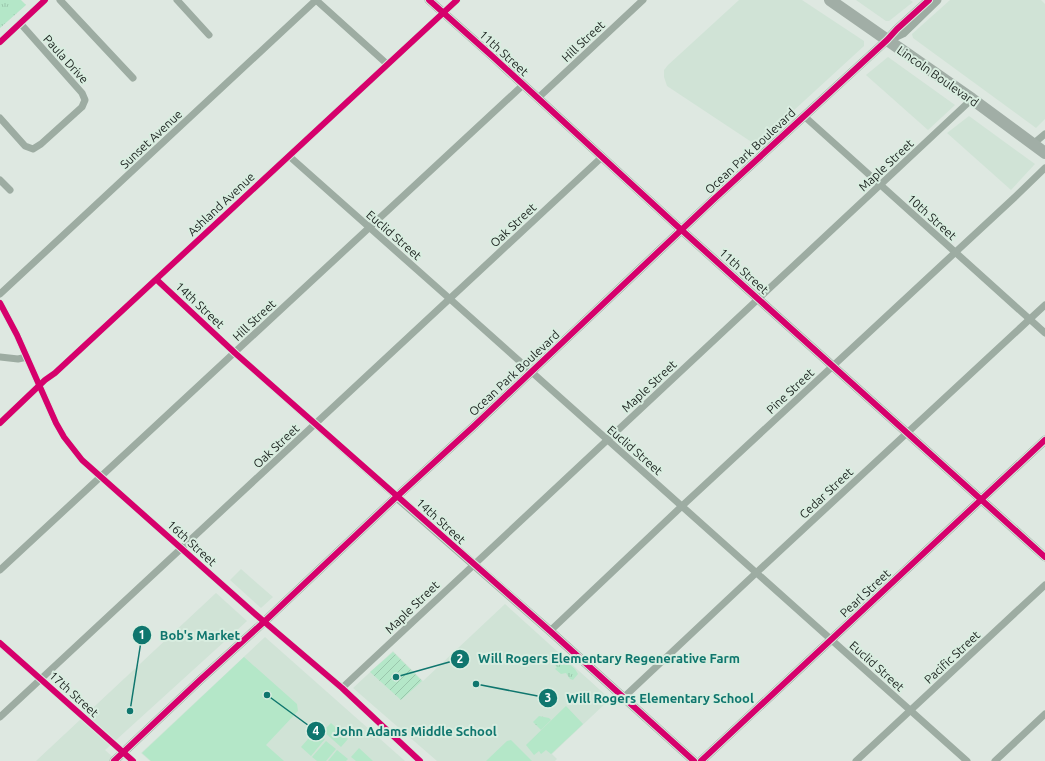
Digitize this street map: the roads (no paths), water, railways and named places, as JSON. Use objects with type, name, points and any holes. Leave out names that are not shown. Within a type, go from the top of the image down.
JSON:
[{"type":"highway","name":"Lincoln Boulevard","points":[[830,0],[1045,153]]},
{"type":"street","points":[[0,42],[45,0]]},
{"type":"street","points":[[60,0],[133,78]]},
{"type":"street","points":[[177,0],[209,35]]},
{"type":"street","points":[[316,0],[387,64]]},
{"type":"street","name":"Sunset Avenue","points":[[0,294],[316,0]]},
{"type":"street","name":"11th Street","points":[[429,0],[523,84],[681,230],[1045,557]]},
{"type":"street","name":"Ashland Avenue","points":[[0,423],[157,280],[288,156],[457,0]]},
{"type":"street","name":"Hill Street","points":[[538,98],[643,0]]},
{"type":"street","name":"Ocean Park Boulevard","points":[[114,761],[200,680],[265,622],[681,230],[929,0]]},
{"type":"street","name":"Ocean Park Boulevard","points":[[887,40],[903,32],[938,0]]},
{"type":"street","name":"Paula Drive","points":[[0,118],[26,146],[33,149],[41,144],[82,107],[85,100],[82,93],[20,23]]},
{"type":"street","name":"Hill Street","points":[[0,570],[523,84]]},
{"type":"street","name":"Maple Street","points":[[342,688],[972,100]]},
{"type":"street","name":"10th Street","points":[[804,116],[1045,334]]},
{"type":"street","points":[[1034,144],[1045,134]]},
{"type":"street","name":"Euclid Street","points":[[288,156],[967,761]]},
{"type":"street","name":"Oak Street","points":[[0,717],[602,157]]},
{"type":"street","name":"Pine Street","points":[[550,631],[1045,168]]},
{"type":"street","points":[[0,180],[10,190]]},
{"type":"street","name":"14th Street","points":[[157,280],[235,353],[473,565],[550,631],[694,761]]},
{"type":"street","name":"16th Street","points":[[0,303],[9,319],[50,411],[64,437],[82,460],[342,688],[420,761]]},
{"type":"street","name":"Cedar Street","points":[[623,698],[1045,305]]},
{"type":"street","points":[[0,357],[18,359],[26,357]]},
{"type":"street","name":"Pearl Street","points":[[701,761],[1045,440]]},
{"type":"street","name":"Pacific Street","points":[[856,761],[1045,585]]},
{"type":"street","name":"17th Street","points":[[0,643],[133,761]]},
{"type":"street","points":[[995,761],[1045,714]]},
{"type":"place","name":"Will Rogers Elementary Regenerative Farm","points":[[396,677]]},
{"type":"place","name":"Will Rogers Elementary School","points":[[476,684]]},
{"type":"place","name":"John Adams Middle School","points":[[267,695]]},
{"type":"place","name":"Bob's Market","points":[[130,711]]}]
